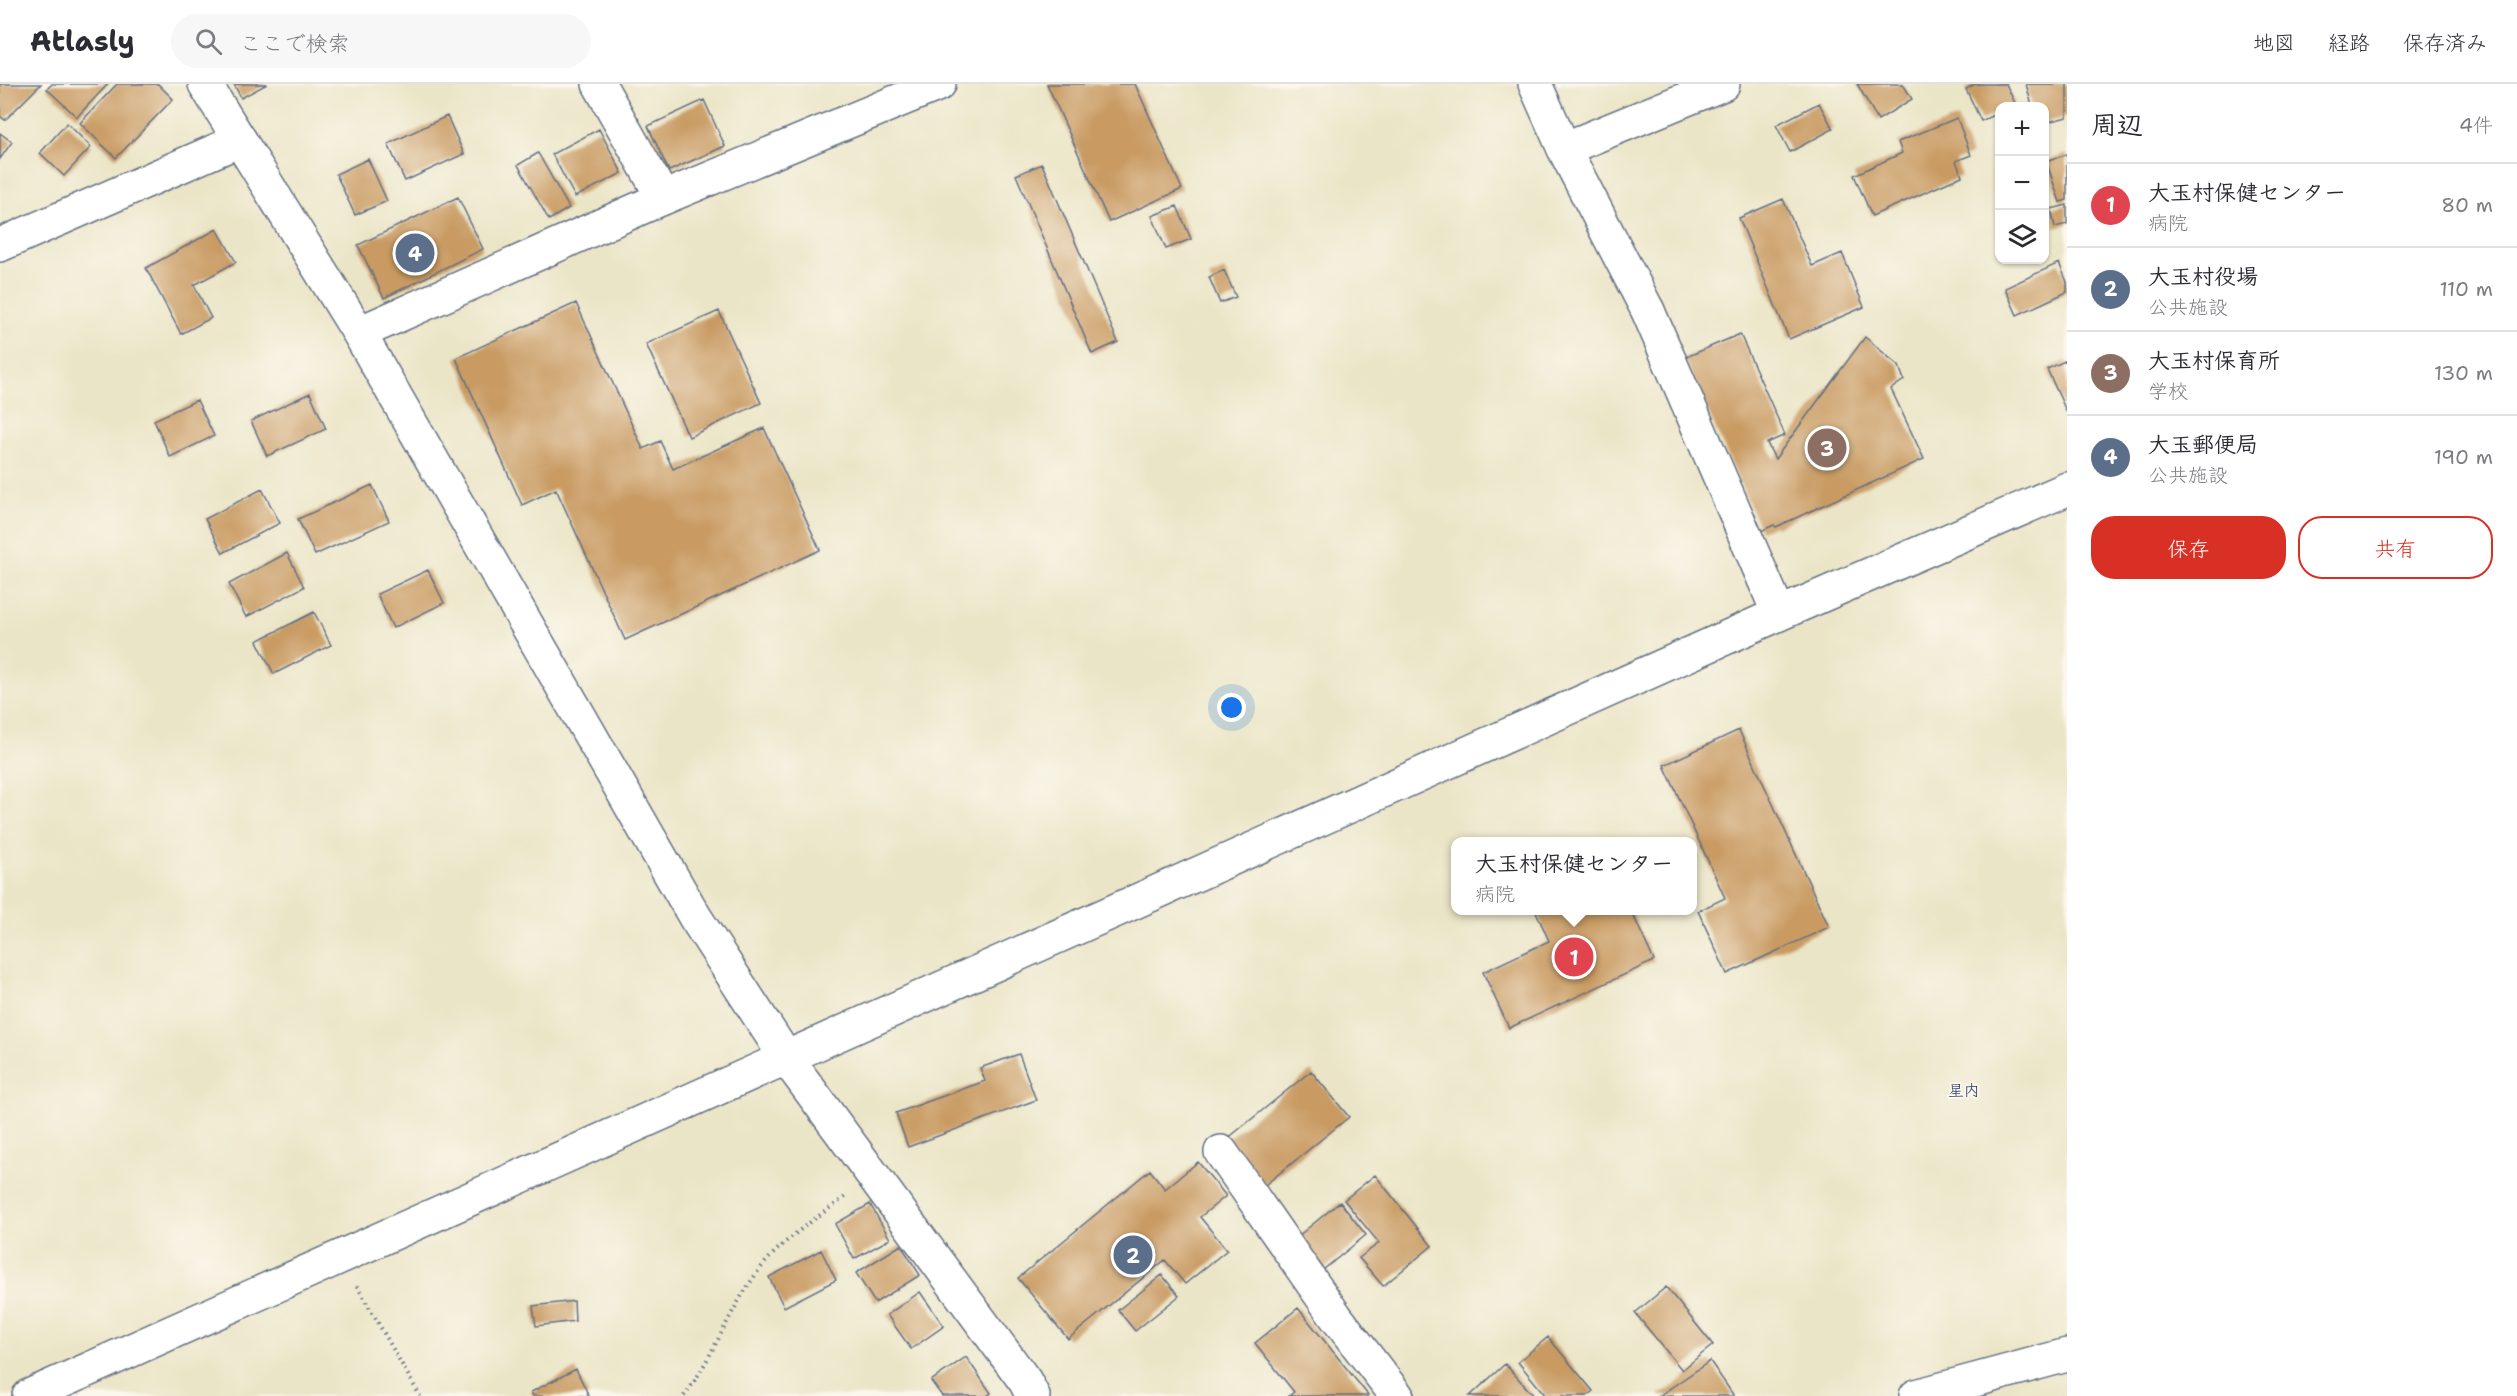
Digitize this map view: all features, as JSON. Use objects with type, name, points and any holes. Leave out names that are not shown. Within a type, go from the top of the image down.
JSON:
[{"type":"street","points":[[205,84],[359,333],[695,917],[787,1059],[1025,1381],[1033,1396]]},
{"type":"street","points":[[599,84],[663,198]]},
{"type":"street","points":[[359,333],[663,198],[939,84]]},
{"type":"street","points":[[1535,84],[1564,149],[1648,311],[1779,614]]},
{"type":"street","points":[[1564,149],[1723,84]]},
{"type":"street","points":[[0,245],[240,140]]},
{"type":"street","points":[[29,1396],[1779,614],[2067,489]]},
{"type":"street","points":[[1221,1152],[1336,1317],[1397,1396]]},
{"type":"street","points":[[1916,1396],[1958,1391],[2067,1355]]},
{"type":"path","points":[[684,1396],[702,1372],[727,1321],[755,1275],[790,1238],[873,1177]]},
{"type":"path","points":[[340,1257],[420,1396]]},
{"type":"building","points":[[0,84],[41,84],[5,120],[0,116]]},
{"type":"building","points":[[52,84],[108,84],[77,117],[47,89]]},
{"type":"building","points":[[117,84],[158,84],[173,99],[116,158],[80,123]]},
{"type":"building","points":[[234,84],[267,84],[241,98]]},
{"type":"building","points":[[1047,84],[1135,84],[1182,189],[1109,222]]},
{"type":"building","points":[[1857,84],[1903,84],[1912,99],[1878,120]]},
{"type":"building","points":[[1975,84],[2006,84],[2015,102],[1995,102],[1995,114],[1981,121],[1966,89]]},
{"type":"building","points":[[2026,84],[2067,84],[2067,117],[2049,122],[2049,102],[2031,102]]},
{"type":"building","points":[[704,100],[725,146],[669,171],[648,126]]},
{"type":"building","points":[[1819,103],[1833,129],[1790,152],[1776,125]]},
{"type":"building","points":[[447,116],[464,154],[405,181],[388,144]]},
{"type":"building","points":[[1957,118],[1971,155],[1956,161],[1962,176],[1872,216],[1854,175],[1902,153],[1898,142]]},
{"type":"building","points":[[67,123],[91,147],[64,176],[40,153]]},
{"type":"building","points":[[599,129],[622,173],[575,197],[552,154]]},
{"type":"building","points":[[0,133],[12,142],[0,159]]},
{"type":"building","points":[[538,153],[569,208],[549,220],[518,165]]},
{"type":"building","points":[[2067,154],[2067,200],[2060,202],[2049,170],[2049,160]]},
{"type":"building","points":[[368,159],[387,201],[355,215],[336,174]]},
{"type":"building","points":[[1042,164],[1118,342],[1092,354],[1016,175]]},
{"type":"building","points":[[458,197],[483,249],[384,298],[358,245]]},
{"type":"building","points":[[1783,199],[1812,266],[1842,253],[1864,307],[1789,339],[1739,218]]},
{"type":"building","points":[[2067,205],[2067,224],[2055,227],[2051,209]]},
{"type":"building","points":[[1177,206],[1191,239],[1166,249],[1152,216]]},
{"type":"building","points":[[217,229],[236,262],[194,285],[211,318],[181,334],[146,268]]},
{"type":"building","points":[[2059,263],[2067,282],[2067,292],[2017,315],[2005,288]]},
{"type":"building","points":[[1224,270],[1236,297],[1220,303],[1209,277]]},
{"type":"building","points":[[576,303],[643,449],[660,441],[673,469],[764,428],[820,550],[625,640],[556,489],[522,505],[456,358]]},
{"type":"building","points":[[719,311],[761,403],[689,437],[646,344]]},
{"type":"building","points":[[1740,334],[1785,435],[1767,443],[1775,459],[1865,337],[1899,366],[1904,380],[1891,389],[1924,459],[1776,527],[1774,525],[1761,531],[1684,358]]},
{"type":"building","points":[[2067,360],[2067,413],[2047,369]]},
{"type":"building","points":[[310,393],[326,429],[267,456],[251,421]]},
{"type":"building","points":[[197,400],[214,436],[170,457],[154,420]]},
{"type":"building","points":[[372,485],[389,521],[315,555],[298,519]]},
{"type":"building","points":[[262,489],[280,523],[223,553],[205,519]]},
{"type":"building","points":[[287,553],[304,587],[246,617],[229,584]]},
{"type":"building","points":[[428,570],[444,603],[393,628],[377,594]]},
{"type":"building","points":[[314,612],[331,645],[274,674],[257,641]]},
{"type":"building","points":[[1739,730],[1829,927],[1727,974],[1698,911],[1725,898],[1664,765]]},
{"type":"building","points":[[1537,915],[1633,915],[1654,961],[1509,1028],[1483,972],[1549,941]]},
{"type":"building","points":[[1019,1054],[1036,1100],[908,1147],[896,1113],[985,1081],[980,1068]]},
{"type":"building","points":[[1311,1071],[1349,1117],[1265,1185],[1227,1139]]},
{"type":"building","points":[[1198,1162],[1226,1196],[1200,1217],[1227,1250],[1185,1284],[1165,1260],[1068,1339],[1018,1278],[1150,1170],[1165,1189]]},
{"type":"building","points":[[1375,1175],[1432,1246],[1383,1286],[1359,1258],[1379,1243],[1344,1200]]},
{"type":"building","points":[[1340,1202],[1366,1235],[1318,1274],[1292,1241]]},
{"type":"building","points":[[870,1204],[890,1239],[854,1259],[835,1224]]},
{"type":"building","points":[[901,1245],[920,1275],[875,1303],[856,1273]]},
{"type":"building","points":[[821,1250],[836,1280],[784,1307],[769,1277]]},
{"type":"building","points":[[1162,1275],[1179,1296],[1135,1331],[1118,1310]]},
{"type":"building","points":[[1666,1287],[1713,1345],[1682,1370],[1635,1313]]},
{"type":"building","points":[[920,1292],[944,1326],[911,1349],[887,1315]]},
{"type":"building","points":[[574,1301],[575,1321],[536,1326],[533,1306]]},
{"type":"building","points":[[1298,1308],[1367,1396],[1289,1396],[1294,1392],[1255,1343]]},
{"type":"building","points":[[1548,1337],[1593,1391],[1587,1396],[1546,1396],[1518,1362]]},
{"type":"building","points":[[966,1357],[991,1393],[987,1396],[942,1396],[931,1381]]},
{"type":"building","points":[[1710,1361],[1734,1396],[1659,1396]]},
{"type":"building","points":[[1505,1364],[1534,1396],[1470,1396]]},
{"type":"building","points":[[576,1369],[589,1396],[533,1396],[531,1392]]},
{"type":"place","name":"大玉郵便局","points":[[415,253]]},
{"type":"place","name":"大玉村保育所","points":[[1827,448]]},
{"type":"place","name":"大玉村保健センター","points":[[1574,957]]},
{"type":"place","name":"大玉村役場","points":[[1133,1255]]},
{"type":"district","name":"星内","points":[[1964,1090]]}]
